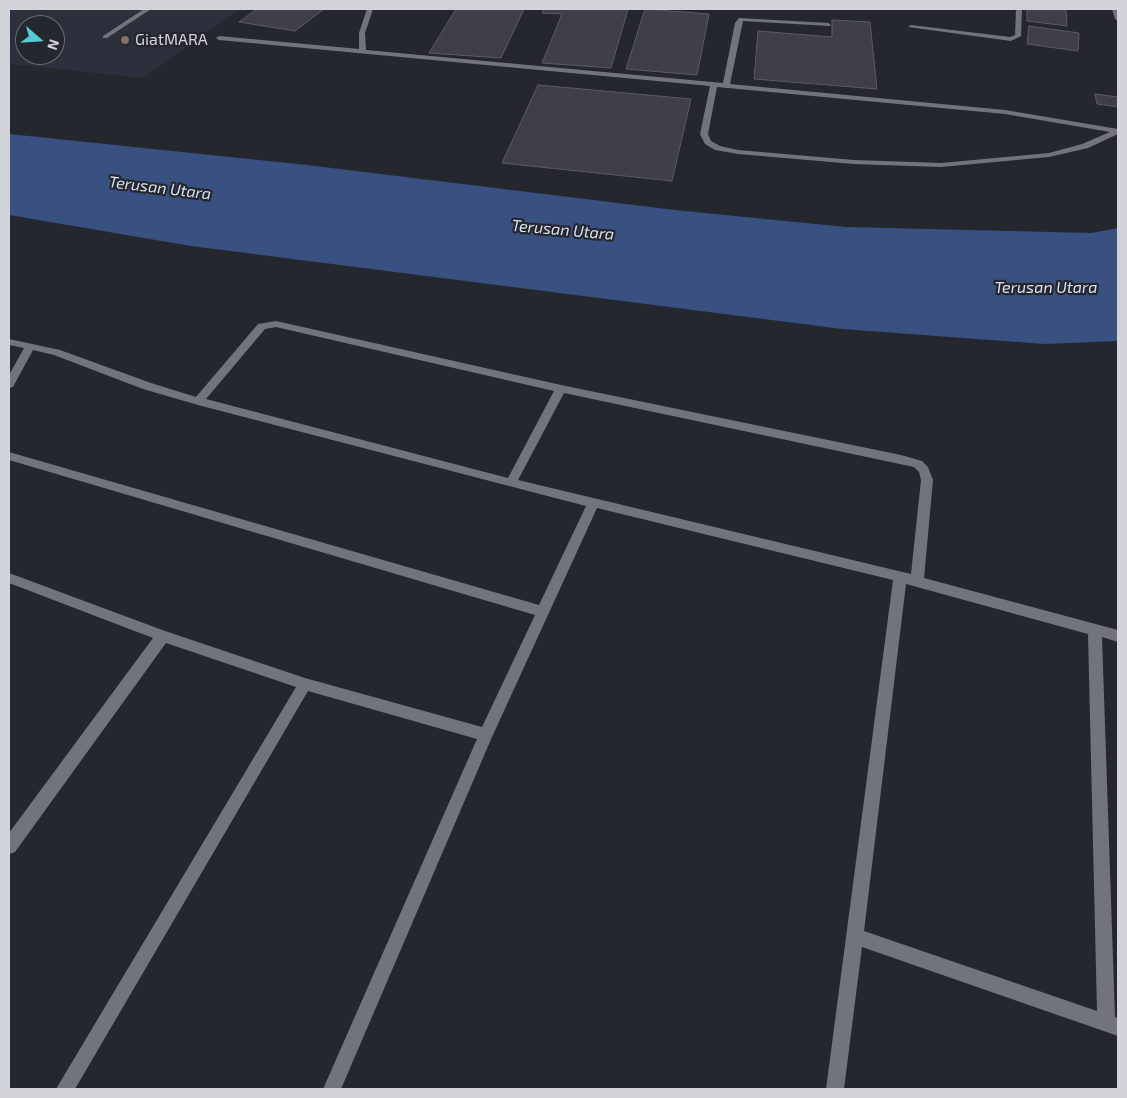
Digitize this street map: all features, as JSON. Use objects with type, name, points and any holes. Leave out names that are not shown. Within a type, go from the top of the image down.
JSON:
[{"type":"street","points":[[105,37],[148,9]]},
{"type":"street","points":[[363,51],[362,33],[370,9]]},
{"type":"street","points":[[911,27],[1011,39],[1018,36],[1019,9]]},
{"type":"street","points":[[1115,9],[1118,20]]},
{"type":"street","points":[[726,86],[738,23],[741,20],[828,25]]},
{"type":"street","points":[[219,38],[1005,112],[1118,131]]},
{"type":"street","points":[[714,85],[704,134],[708,142],[718,148],[738,152],[854,162],[941,165],[1049,155],[1085,146],[1118,131]]},
{"type":"street","points":[[198,401],[262,326],[269,323],[560,389],[918,464],[924,470],[927,480],[917,581]]},
{"type":"street","points":[[9,342],[56,352],[147,386],[198,401],[511,483],[917,581],[1118,636]]},
{"type":"street","points":[[9,384],[30,346]]},
{"type":"street","points":[[511,483],[560,389]]},
{"type":"street","points":[[9,456],[543,612]]},
{"type":"street","points":[[332,1089],[486,735],[593,503]]},
{"type":"street","points":[[835,1089],[900,577]]},
{"type":"street","points":[[9,578],[163,636],[305,684],[486,735]]},
{"type":"street","points":[[855,936],[1112,1025],[1095,630]]},
{"type":"street","points":[[9,846],[163,636]]},
{"type":"street","points":[[65,1089],[305,684]]},
{"type":"shaded area","name":"GiatMARA","points":[[9,9],[240,9],[143,78],[19,65],[65,65],[65,15],[15,15],[15,65],[9,64]]},
{"type":"water","name":"Terusan Utara","points":[[9,134],[307,165],[675,210],[846,227],[1092,233],[1118,228],[1118,341],[1045,344],[842,329],[191,246],[9,215]]},
{"type":"building","points":[[257,9],[324,9],[295,31],[239,22]]},
{"type":"building","points":[[456,9],[524,9],[501,58],[429,53]]},
{"type":"building","points":[[544,9],[628,9],[611,68],[542,63],[562,14],[542,13]]},
{"type":"building","points":[[645,9],[709,14],[697,75],[626,69]]},
{"type":"building","points":[[1027,9],[1066,9],[1067,26],[1027,21]]},
{"type":"building","points":[[832,20],[870,22],[877,89],[754,79],[758,31],[832,37]]},
{"type":"building","points":[[1029,26],[1079,33],[1078,51],[1027,44]]},
{"type":"building","points":[[538,85],[691,99],[672,181],[502,163]]},
{"type":"building","points":[[1095,94],[1118,97],[1118,107],[1097,104]]},
{"type":"place","name":"GiatMARA","points":[[125,40]]}]
